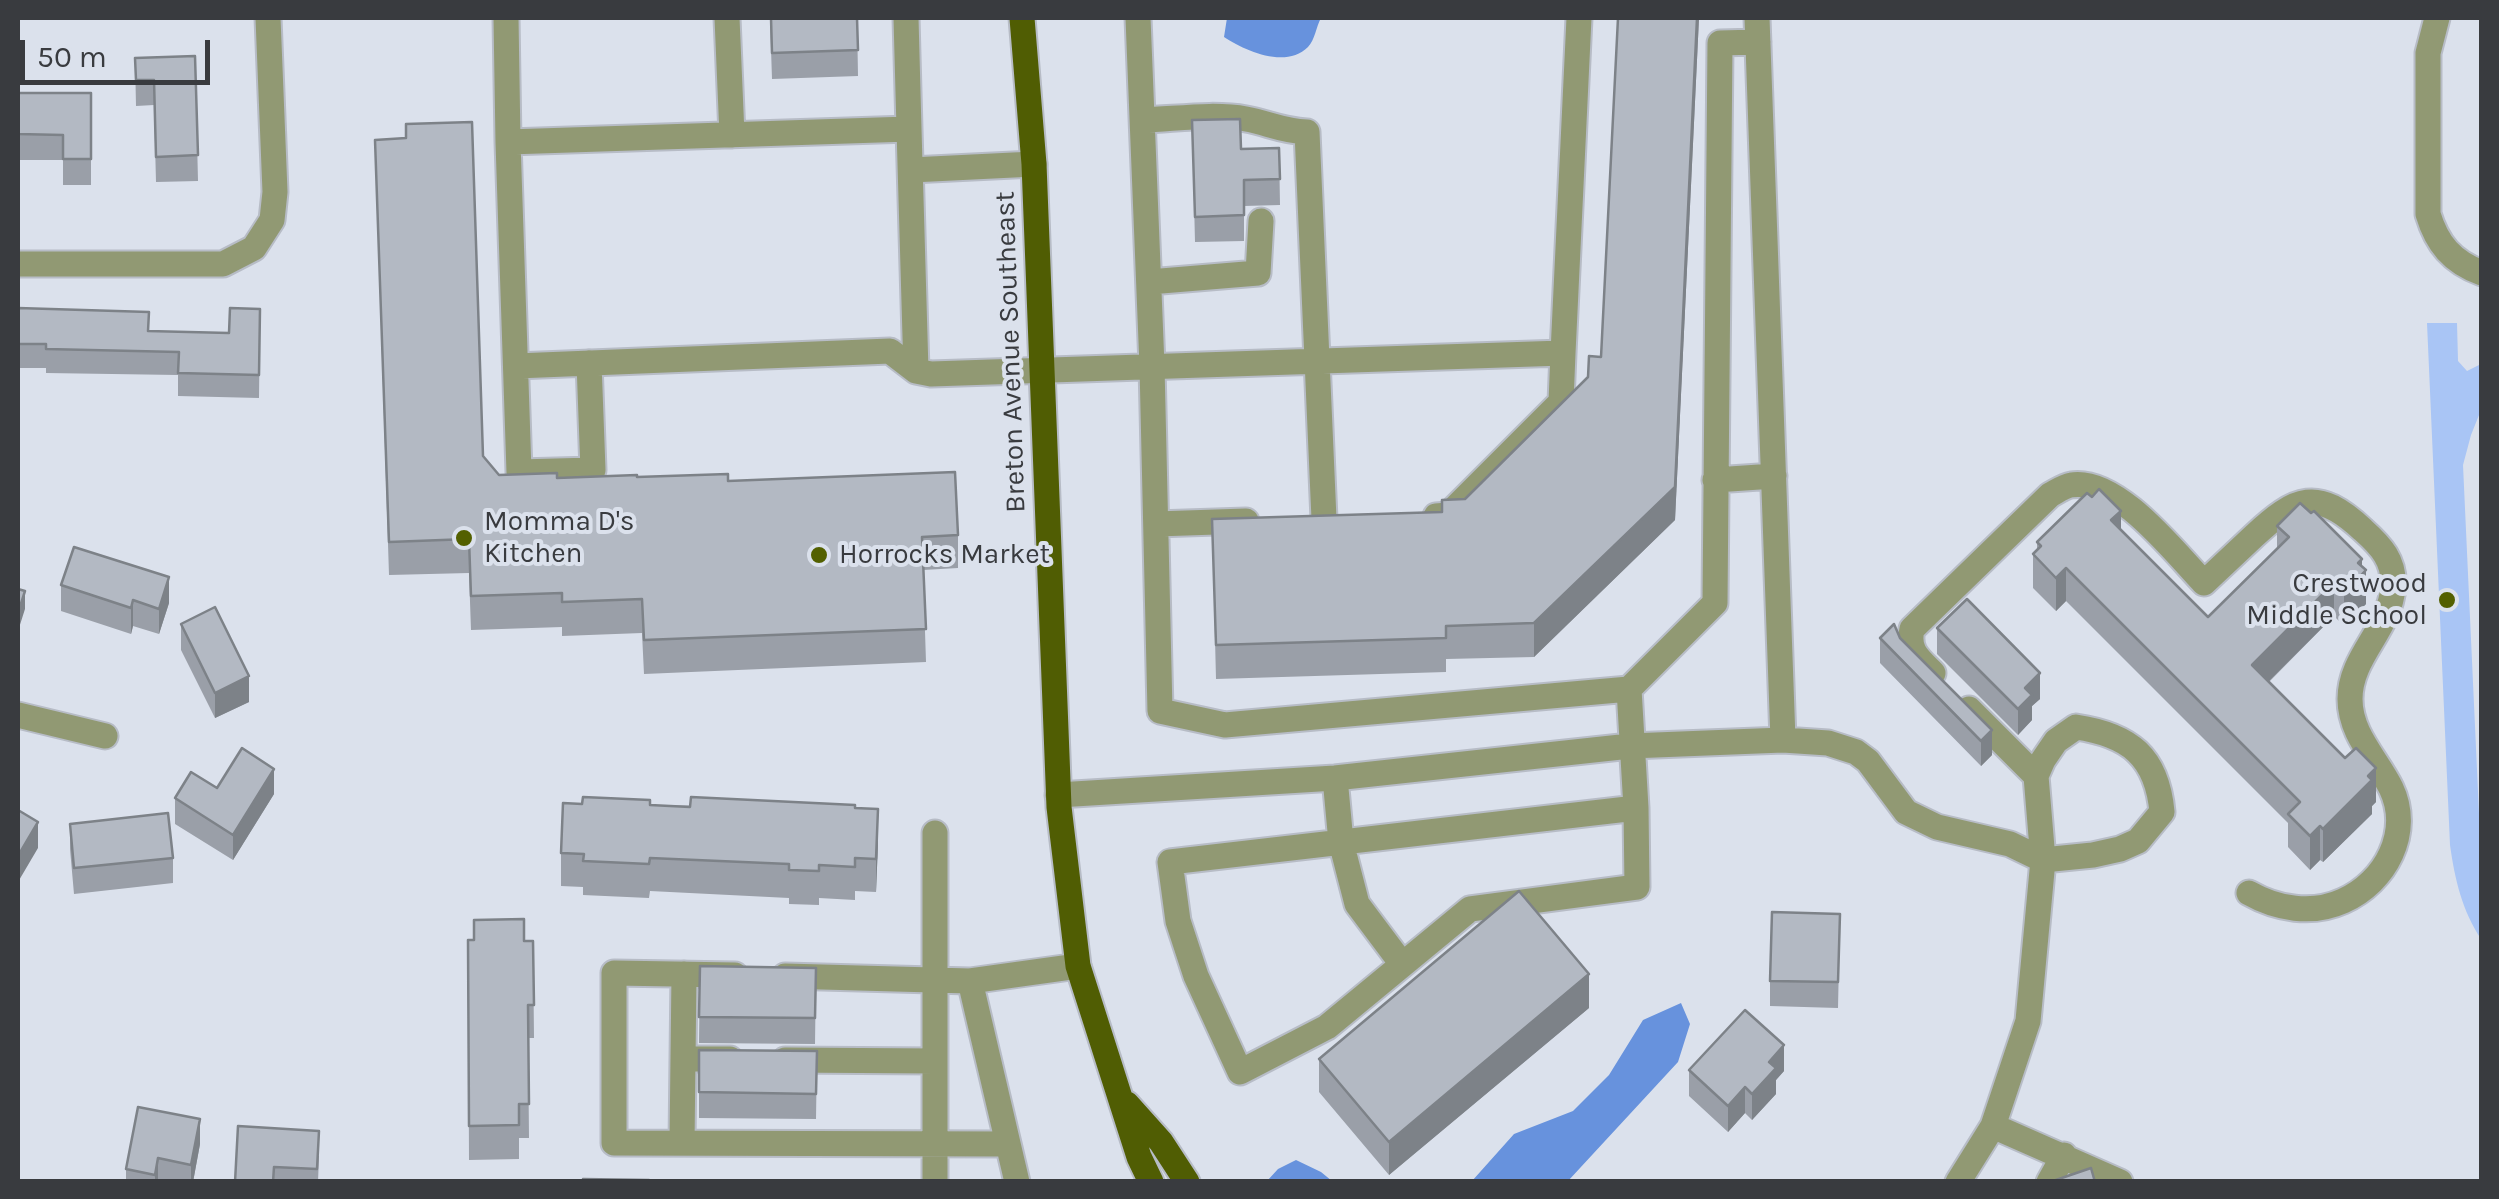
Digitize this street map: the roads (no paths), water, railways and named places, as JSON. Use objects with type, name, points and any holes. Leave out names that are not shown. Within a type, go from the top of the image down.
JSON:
[{"type":"main road","name":"Breton Avenue Southeast","points":[[1022,18],[1034,164],[1058,795],[1078,966],[1138,1157],[1151,1182]]},
{"type":"main road","name":"Breton Avenue Southeast","points":[[1121,1096],[1161,1142],[1188,1182]]},
{"type":"street","points":[[18,264],[223,264],[254,248],[272,220],[275,192],[268,18]]},
{"type":"street","points":[[506,18],[518,472],[593,470],[589,363]]},
{"type":"street","points":[[727,18],[732,135]]},
{"type":"street","points":[[906,18],[916,371]]},
{"type":"street","points":[[1138,18],[1160,711],[1225,725],[1628,689],[1715,603],[1720,43],[1758,30],[1783,740]]},
{"type":"street","points":[[1412,516],[1448,515],[1560,402],[1580,18]]},
{"type":"street","points":[[2437,18],[2428,52],[2428,214],[2434,235],[2446,251],[2462,266],[2482,272]]},
{"type":"street","points":[[1143,120],[1230,117],[1285,131],[1307,132],[1324,519]]},
{"type":"street","points":[[508,142],[910,128]]},
{"type":"street","points":[[911,170],[1034,164]]},
{"type":"street","points":[[1149,282],[1258,272],[1261,221]]},
{"type":"street","points":[[516,366],[890,352],[916,371],[931,374],[1564,353]]},
{"type":"street","points":[[1715,480],[1774,476]]},
{"type":"street","points":[[2036,776],[1912,652],[1910,641],[1920,618],[2050,495],[2070,484],[2105,491],[2127,505],[2204,583],[2284,508],[2322,502],[2343,511],[2385,550],[2392,570],[2388,611],[2356,665],[2350,703],[2360,738],[2392,789],[2397,810],[2392,857],[2361,890],[2343,901],[2318,908],[2270,905],[2249,892]]},
{"type":"street","points":[[1156,524],[1268,520]]},
{"type":"street","points":[[1628,689],[1636,808],[1637,887],[1470,908],[1326,1027],[1240,1072],[1196,976],[1178,921],[1170,862],[1636,808]]},
{"type":"street","points":[[18,715],[105,736]]},
{"type":"street","points":[[1058,795],[1335,778],[1630,746],[1783,740],[1828,743],[1856,752],[1868,761],[1906,812],[1937,827],[2010,844],[2042,860],[2120,848],[2138,840],[2162,812],[2159,786],[2140,751],[2105,731],[2076,727],[2056,742],[2036,776],[2042,860],[2028,1022],[1993,1126],[1958,1182]]},
{"type":"street","points":[[1335,778],[1341,842],[1358,904],[1402,964]]},
{"type":"street","points":[[935,834],[935,1182]]},
{"type":"street","points":[[1008,1144],[614,1143],[614,973],[970,981],[1078,966]]},
{"type":"street","points":[[682,1143],[684,974]]},
{"type":"street","points":[[970,981],[1017,1182]]},
{"type":"street","points":[[684,1059],[935,1060]]},
{"type":"street","points":[[1993,1126],[2120,1182]]},
{"type":"street","points":[[2048,1182],[2064,1156]]},
{"type":"place","name":"Momma D's Kitchen","points":[[464,538]]},
{"type":"place","name":"Horrocks Market","points":[[819,555]]},
{"type":"place","name":"Crestwood Middle School","points":[[2447,600]]}]
